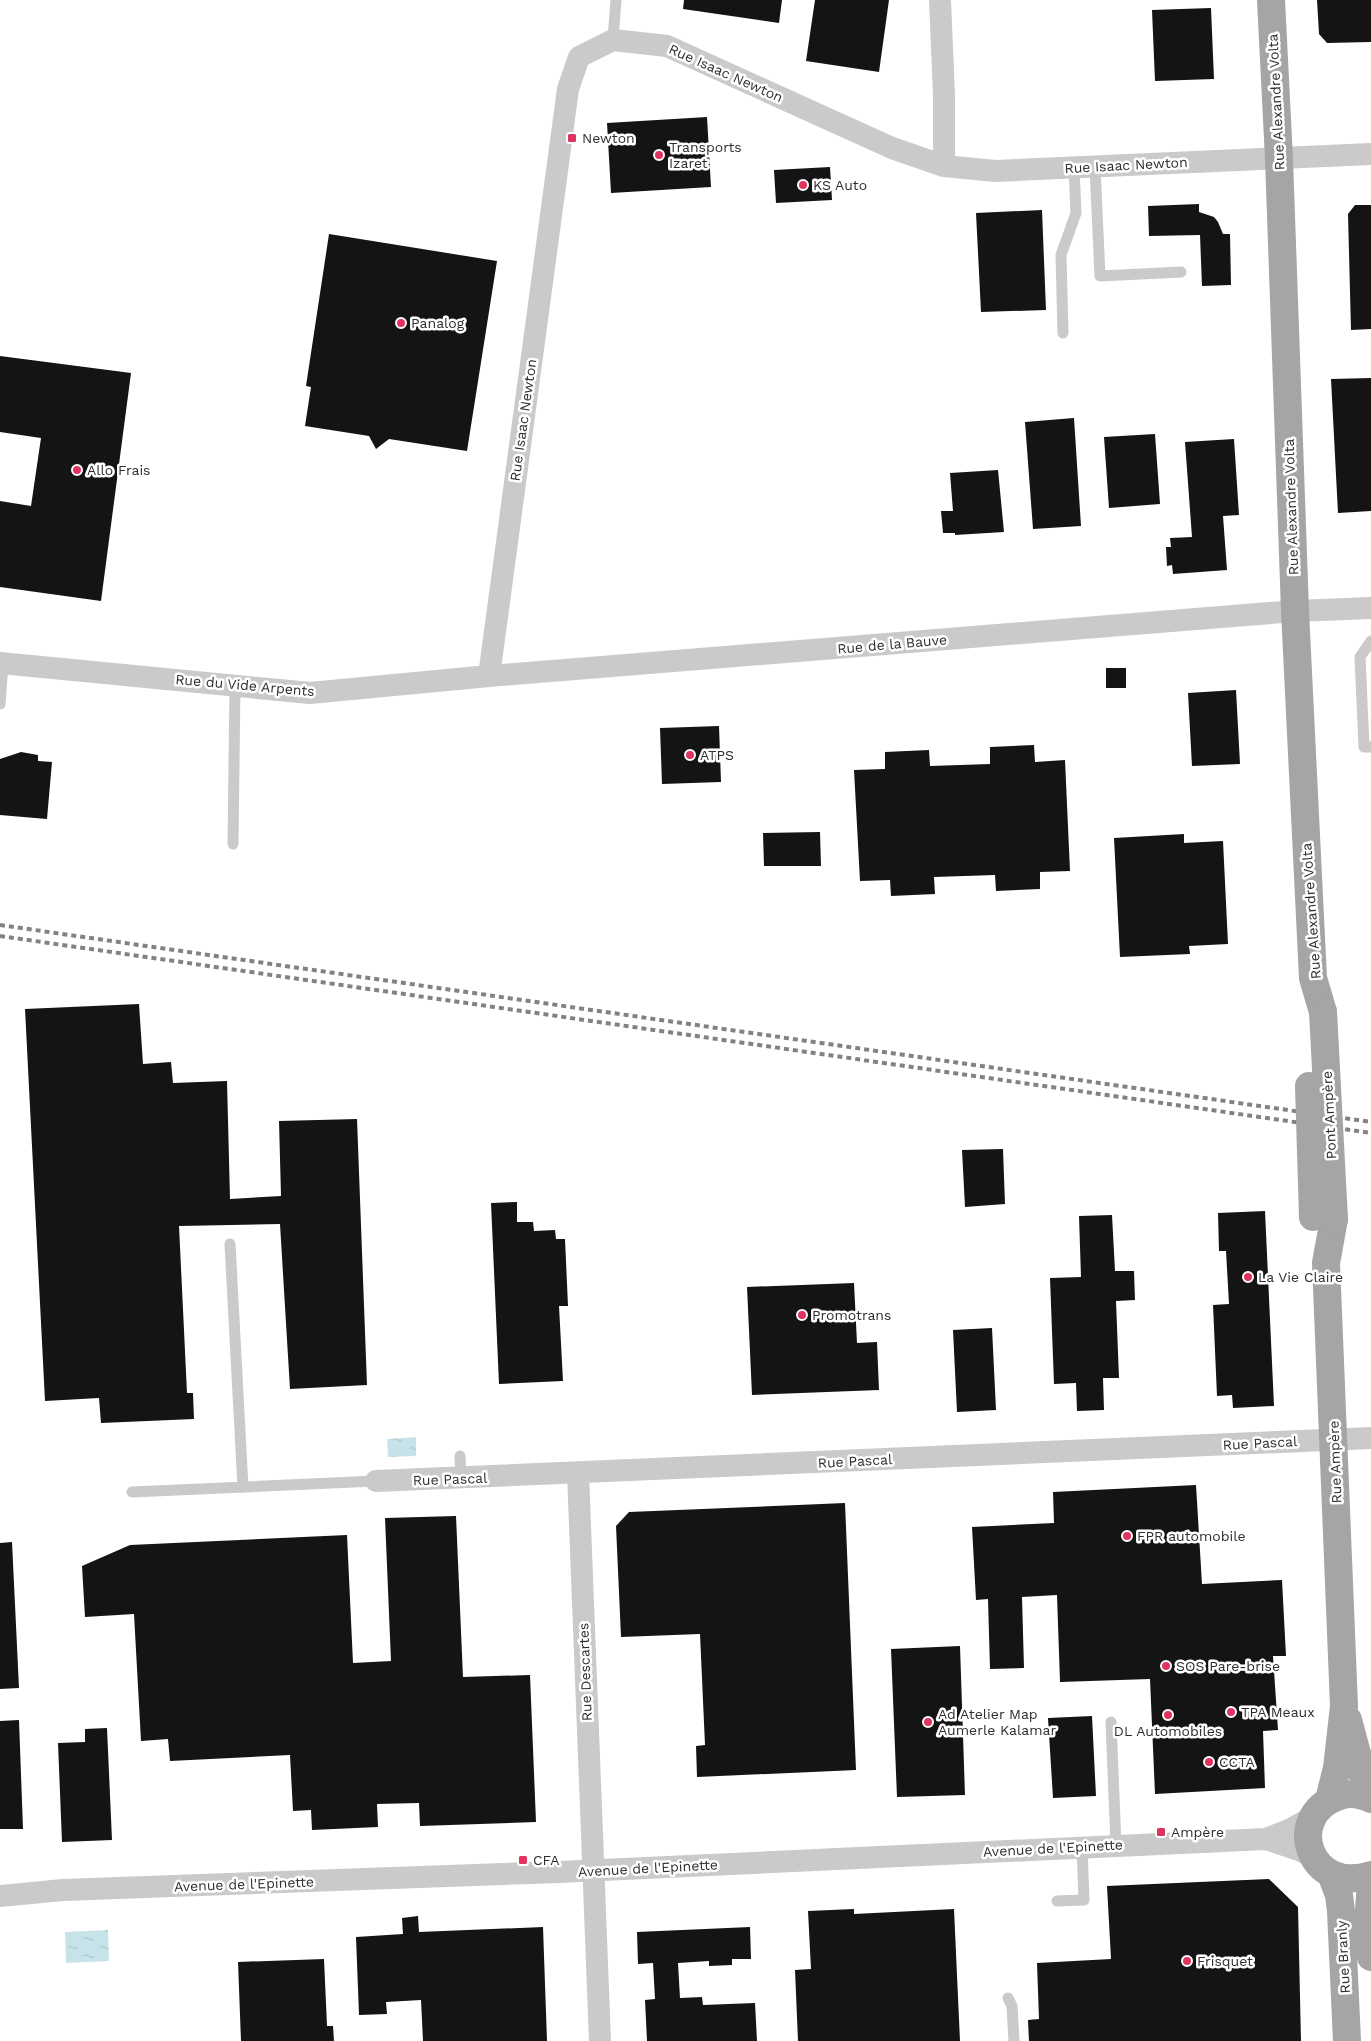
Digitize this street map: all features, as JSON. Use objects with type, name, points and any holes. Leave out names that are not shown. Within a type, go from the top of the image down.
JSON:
[{"type":"main road","name":"Rue Alexandre Volta","points":[[1271,0],[1279,159],[1295,611],[1315,1012]]},
{"type":"main road","name":"Pont Ampère","points":[[1315,1012],[1324,1218]]},
{"type":"main road","name":"Rue Ampère","points":[[1321,1808],[1337,1768],[1344,1706],[1324,1218]]},
{"type":"main road","name":"Rue Ampère","points":[[1344,1706],[1370,1798]]},
{"type":"main road","points":[[1321,1808],[1342,1795],[1356,1794],[1370,1798]]},
{"type":"main road","name":"Rue Branly","points":[[1321,1808],[1310,1827],[1308,1838],[1339,1895],[1347,2041]]},
{"type":"main road","points":[[1323,1866],[1345,1879],[1358,1879],[1371,1875]]},
{"type":"main road","name":"Rue Branly","points":[[1371,1881],[1369,1910],[1371,1957]]},
{"type":"street","points":[[940,0],[944,95],[944,166]]},
{"type":"street","name":"Rue Isaac Newton","points":[[489,676],[568,89],[579,57],[613,40],[667,46],[892,148],[944,166],[996,171],[1371,154]]},
{"type":"street","name":"Rue de la Bauve","points":[[489,676],[1295,611],[1371,608]]},
{"type":"street","name":"Rue du Vide Arpents","points":[[2,663],[310,693],[489,676]]},
{"type":"street","name":"Rue Pascal","points":[[376,1481],[461,1467],[578,1473],[1371,1438]]},
{"type":"street","name":"Rue Descartes","points":[[578,1473],[600,2041]]},
{"type":"street","name":"Avenue de l'Epinette","points":[[0,1896],[63,1890],[593,1870],[1266,1839],[1288,1830],[1321,1808]]},
{"type":"street","name":"Avenue de l'Epinette","points":[[1266,1839],[1299,1850],[1323,1866]]},
{"type":"lane","points":[[613,40],[616,0]]},
{"type":"lane","points":[[1085,167],[1100,276],[1181,272]]},
{"type":"lane","points":[[1063,333],[1061,255],[1076,213],[1085,167]]},
{"type":"lane","points":[[1371,641],[1360,657],[1364,747],[1371,747]]},
{"type":"lane","points":[[0,704],[2,663]]},
{"type":"lane","points":[[233,844],[235,685]]},
{"type":"lane","points":[[230,1244],[243,1487]]},
{"type":"lane","points":[[132,1492],[376,1481]]},
{"type":"lane","points":[[1111,1722],[1116,1845]]},
{"type":"lane","points":[[1057,1901],[1084,1900],[1082,1847]]},
{"type":"lane","points":[[1008,1998],[1012,2006],[1014,2041]]},
{"type":"water","points":[[416,1437],[416,1456],[388,1457],[387,1439]]},
{"type":"water","points":[[108,1930],[109,1961],[66,1963],[65,1932]]},
{"type":"building","points":[[684,0],[782,0],[779,23],[683,9]]},
{"type":"building","points":[[815,0],[889,0],[879,72],[806,61]]},
{"type":"building","points":[[1317,0],[1371,0],[1371,42],[1327,43],[1319,34]]},
{"type":"building","points":[[1211,8],[1214,79],[1155,81],[1152,10]]},
{"type":"building","name":"Transports Izaret","points":[[707,117],[711,187],[611,193],[607,123]]},
{"type":"building","name":"KS Auto","points":[[830,167],[832,200],[776,203],[774,170]]},
{"type":"building","points":[[1199,204],[1199,212],[1214,217],[1223,234],[1230,234],[1231,285],[1202,286],[1200,235],[1149,236],[1148,206]]},
{"type":"building","points":[[1355,205],[1371,205],[1371,329],[1351,330],[1348,214]]},
{"type":"building","points":[[1042,210],[1046,310],[981,312],[976,213]]},
{"type":"building","name":"Panalog","points":[[329,234],[497,261],[467,451],[389,439],[376,449],[369,436],[305,426],[311,387],[306,386]]},
{"type":"building","name":"Allo Frais","points":[[0,356],[131,373],[101,601],[0,587],[0,501],[31,506],[41,438],[0,432]]},
{"type":"building","points":[[1371,378],[1371,511],[1338,513],[1331,379]]},
{"type":"building","points":[[1074,418],[1081,526],[1033,529],[1025,422]]},
{"type":"building","points":[[1155,434],[1160,504],[1109,508],[1104,437]]},
{"type":"building","points":[[1234,439],[1239,515],[1223,516],[1227,570],[1173,574],[1172,565],[1167,566],[1166,547],[1171,547],[1170,538],[1192,537],[1185,442]]},
{"type":"building","points":[[998,470],[1004,532],[955,535],[955,533],[943,533],[941,511],[953,511],[950,473]]},
{"type":"building","points":[[1106,668],[1126,668],[1126,688],[1106,688]]},
{"type":"building","points":[[1236,690],[1240,764],[1192,766],[1188,693]]},
{"type":"building","name":"ATPS","points":[[719,726],[721,782],[662,784],[660,728]]},
{"type":"building","points":[[1034,745],[1035,762],[1065,760],[1070,871],[1040,872],[1040,889],[996,891],[995,875],[934,877],[935,894],[891,896],[890,880],[860,881],[854,770],[885,769],[885,752],[929,750],[930,766],[990,764],[990,747]]},
{"type":"building","points":[[21,752],[38,755],[38,761],[52,762],[47,819],[0,815],[0,759]]},
{"type":"building","points":[[820,832],[821,866],[764,866],[763,833]]},
{"type":"building","points":[[1184,834],[1184,843],[1223,841],[1228,944],[1189,946],[1190,954],[1120,957],[1114,838]]},
{"type":"building","points":[[139,1004],[143,1064],[171,1062],[173,1083],[227,1081],[230,1199],[281,1196],[279,1121],[357,1119],[367,1385],[290,1389],[280,1224],[179,1226],[187,1393],[193,1393],[194,1419],[101,1423],[99,1398],[45,1401],[25,1009]]},
{"type":"building","points":[[1003,1149],[1005,1204],[965,1207],[962,1150]]},
{"type":"building","points":[[517,1202],[517,1222],[533,1222],[534,1231],[555,1230],[556,1239],[565,1239],[568,1306],[559,1306],[563,1381],[499,1384],[491,1203]]},
{"type":"building","points":[[1265,1211],[1274,1406],[1233,1408],[1232,1395],[1217,1396],[1213,1305],[1229,1304],[1226,1251],[1219,1251],[1218,1213]]},
{"type":"building","points":[[1112,1215],[1115,1271],[1134,1271],[1135,1300],[1116,1301],[1119,1378],[1103,1378],[1104,1410],[1077,1411],[1076,1383],[1054,1384],[1050,1278],[1081,1277],[1079,1216]]},
{"type":"building","name":"Promotrans","points":[[854,1283],[857,1343],[877,1342],[879,1390],[752,1395],[747,1287]]},
{"type":"building","points":[[992,1328],[996,1410],[957,1412],[953,1330]]},
{"type":"building","points":[[1196,1485],[1202,1584],[1282,1580],[1286,1656],[1273,1656],[1278,1730],[1263,1731],[1265,1788],[1155,1794],[1150,1679],[1060,1682],[1057,1595],[1022,1597],[1024,1668],[990,1669],[988,1599],[976,1600],[972,1527],[1054,1523],[1053,1492]]},
{"type":"building","points":[[845,1503],[856,1770],[697,1777],[696,1746],[705,1745],[700,1634],[621,1637],[616,1526],[629,1512]]},
{"type":"building","points":[[456,1516],[463,1677],[530,1675],[536,1822],[420,1826],[419,1803],[377,1804],[378,1827],[312,1830],[311,1810],[293,1811],[290,1755],[170,1761],[168,1739],[141,1741],[134,1614],[85,1617],[82,1566],[130,1545],[347,1535],[353,1663],[391,1661],[385,1518]]},
{"type":"building","points":[[12,1542],[19,1688],[0,1689],[0,1543]]},
{"type":"building","name":"Ad Atelier Map Aumerle Kalamar","points":[[960,1646],[965,1795],[897,1797],[891,1649]]},
{"type":"building","points":[[1092,1716],[1096,1796],[1053,1798],[1048,1718]]},
{"type":"building","points":[[19,1720],[23,1829],[0,1829],[0,1721]]},
{"type":"building","points":[[107,1728],[112,1840],[62,1842],[58,1743],[85,1742],[85,1729]]},
{"type":"building","name":"Frisquet","points":[[1269,1879],[1298,1907],[1301,2041],[1029,2041],[1028,2020],[1039,2019],[1037,1963],[1111,1959],[1107,1886]]},
{"type":"building","points":[[854,1909],[854,1914],[954,1909],[960,2041],[798,2041],[795,1970],[811,1969],[808,1911]]},
{"type":"building","points":[[418,1916],[419,1932],[543,1927],[547,2041],[423,2041],[421,2000],[386,2002],[387,2014],[359,2015],[356,1937],[403,1934],[402,1918]]},
{"type":"building","points":[[750,1927],[751,1959],[732,1959],[732,1965],[709,1966],[709,1961],[678,1963],[680,1998],[702,1997],[703,2005],[755,2003],[757,2041],[647,2041],[645,2000],[655,1999],[653,1963],[638,1964],[637,1932]]},
{"type":"building","points":[[324,1959],[327,2026],[333,2026],[334,2041],[241,2041],[238,1962]]},
{"type":"railway","points":[[0,925],[1371,1122]]},
{"type":"railway","points":[[0,936],[1371,1133]]},
{"type":"place","name":"Newton","points":[[572,138]]},
{"type":"place","name":"Transports Izaret","points":[[659,155]]},
{"type":"place","name":"KS Auto","points":[[803,185]]},
{"type":"place","name":"Panalog","points":[[401,323]]},
{"type":"place","name":"Allo Frais","points":[[77,470]]},
{"type":"place","name":"ATPS","points":[[690,755]]},
{"type":"place","name":"La Vie Claire","points":[[1248,1277]]},
{"type":"place","name":"Promotrans","points":[[802,1315]]},
{"type":"place","name":"FPR automobile","points":[[1127,1536]]},
{"type":"place","name":"SOS Pare-brise","points":[[1166,1666]]},
{"type":"place","name":"TPA Meaux","points":[[1231,1712]]},
{"type":"place","name":"DL Automobiles","points":[[1168,1715]]},
{"type":"place","name":"Ad Atelier Map Aumerle Kalamar","points":[[928,1722]]},
{"type":"place","name":"CCTA","points":[[1209,1762]]},
{"type":"place","name":"Ampère","points":[[1161,1832]]},
{"type":"place","name":"CFA","points":[[523,1860]]},
{"type":"place","name":"Frisquet","points":[[1187,1961]]}]
